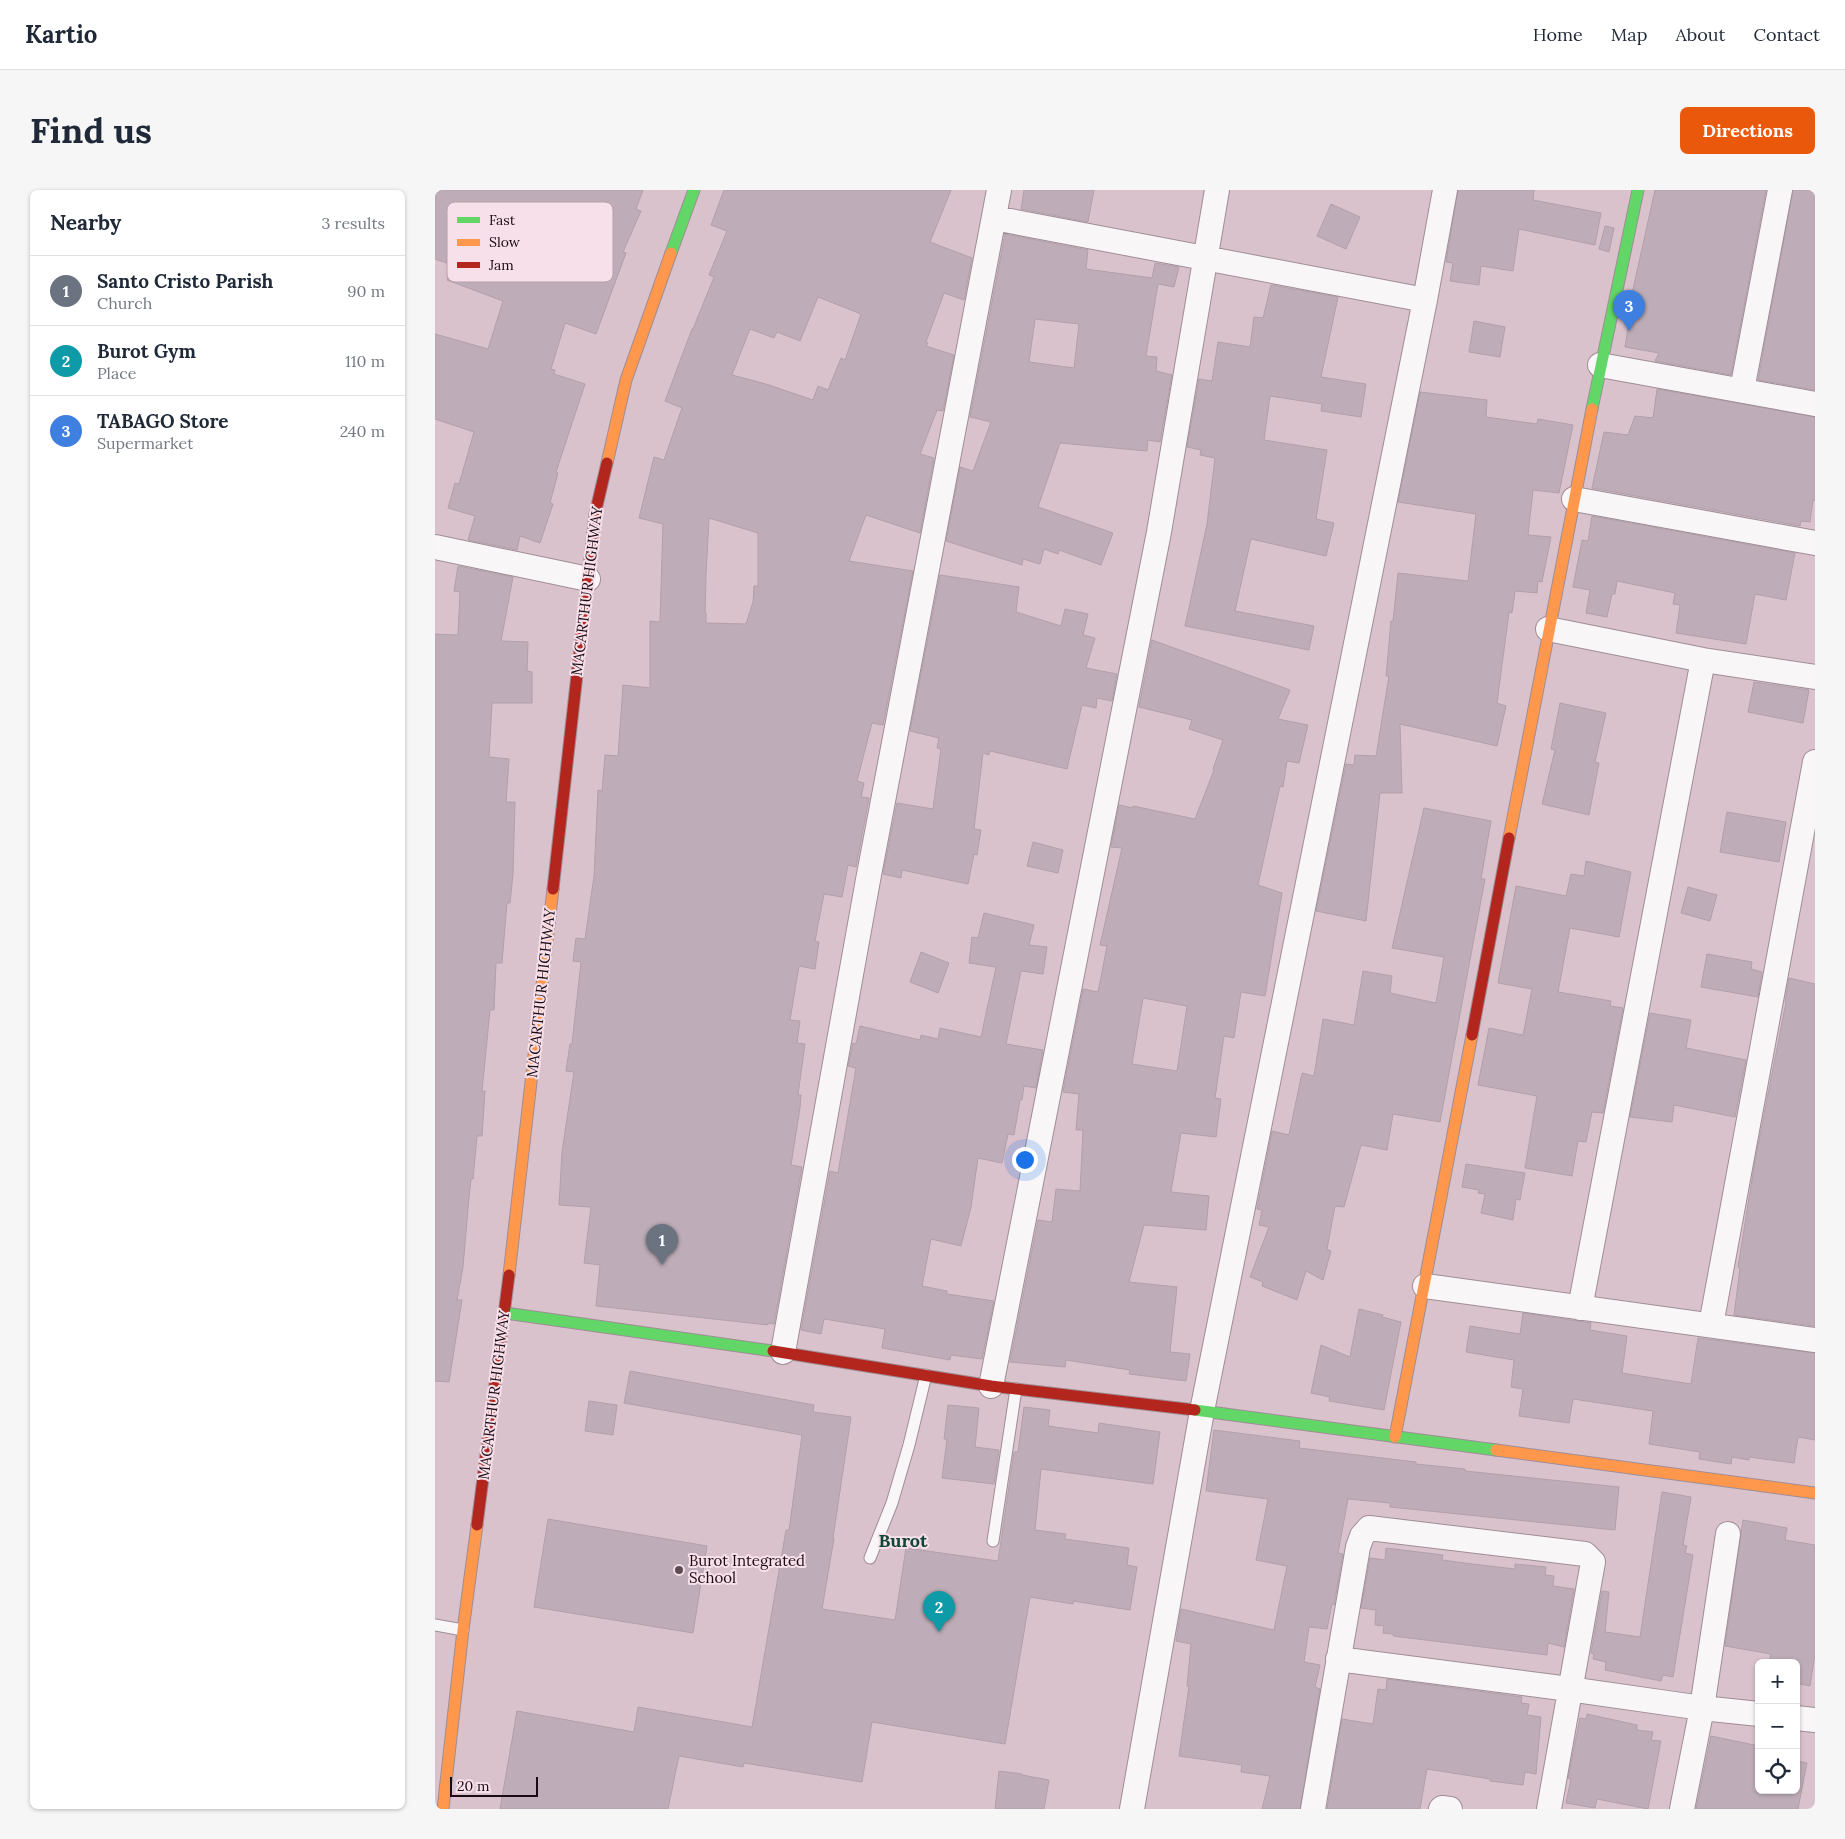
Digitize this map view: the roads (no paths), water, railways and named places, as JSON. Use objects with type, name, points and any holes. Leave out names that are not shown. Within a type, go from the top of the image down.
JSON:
[{"type":"main road","name":"MACARTHUR HIGHWAY","points":[[443,1809],[463,1630],[505,1313],[595,514],[626,380],[694,190]]},
{"type":"main road","points":[[1395,1437],[1548,629],[1600,365],[1638,190]]},
{"type":"main road","points":[[505,1313],[783,1352],[991,1386],[1202,1411],[1815,1493]]},
{"type":"street","points":[[783,1352],[868,880],[999,190]]},
{"type":"street","points":[[991,1386],[1159,532],[1217,190]]},
{"type":"street","points":[[1132,1809],[1202,1411],[1425,300],[1445,190]]},
{"type":"street","points":[[1742,390],[1780,190]]},
{"type":"street","points":[[995,218],[1425,300]]},
{"type":"street","points":[[1600,365],[1815,404]]},
{"type":"street","points":[[1574,499],[1815,543]]},
{"type":"street","points":[[435,547],[588,579]]},
{"type":"street","points":[[1548,629],[1703,660],[1815,677]]},
{"type":"street","points":[[1580,1308],[1703,660]]},
{"type":"street","points":[[1711,1325],[1815,762]]},
{"type":"street","points":[[1425,1286],[1815,1340]]},
{"type":"street","points":[[1313,1809],[1358,1547],[1369,1528],[1585,1554],[1593,1562],[1549,1809]]},
{"type":"street","points":[[1683,1809],[1702,1708],[1727,1534]]},
{"type":"street","points":[[1339,1659],[1755,1714]]},
{"type":"street","points":[[1800,1718],[1815,1720]]},
{"type":"street","points":[[1441,1809],[1450,1809]]},
{"type":"lane","points":[[870,1558],[892,1503],[909,1445],[926,1375]]},
{"type":"lane","points":[[993,1541],[1015,1389]]},
{"type":"lane","points":[[435,1625],[463,1630]]},
{"type":"place","name":"TABAGO Store","points":[[1629,331]]},
{"type":"place","name":"Santo Cristo Parish","points":[[662,1265]]},
{"type":"place","name":"Burot Integrated School","points":[[679,1570]]},
{"type":"place","name":"Burot Gym","points":[[939,1632]]},
{"type":"district","name":"Burot","points":[[903,1541]]}]
